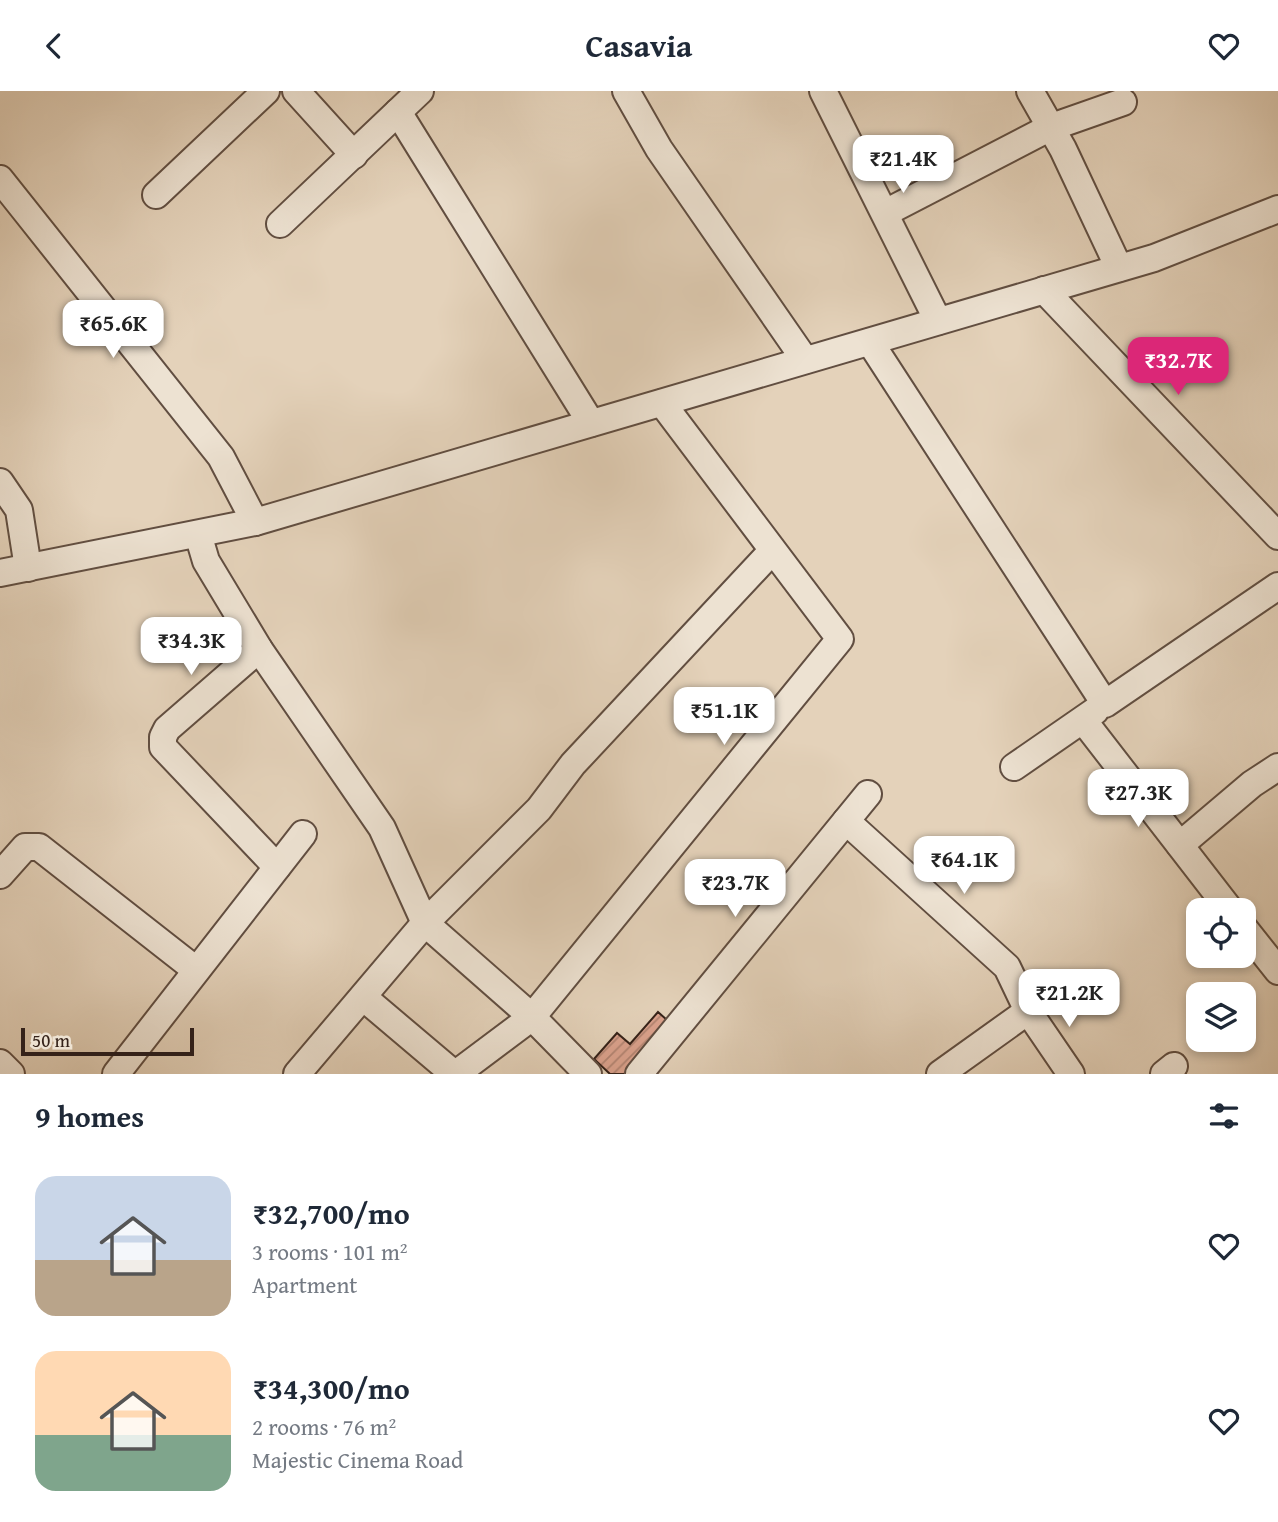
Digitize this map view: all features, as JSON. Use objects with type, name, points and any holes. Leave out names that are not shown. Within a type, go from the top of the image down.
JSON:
[{"type":"street","points":[[156,195],[266,91]]},
{"type":"street","points":[[296,91],[354,155]]},
{"type":"street","points":[[280,225],[420,91]]},
{"type":"street","points":[[626,91],[659,149],[805,361]]},
{"type":"street","points":[[823,91],[938,321]]},
{"type":"street","points":[[1030,91],[1063,149],[1119,268]]},
{"type":"street","points":[[885,213],[1049,128],[1123,102]]},
{"type":"street","points":[[398,112],[592,423]]},
{"type":"street","points":[[0,179],[220,457],[255,522]]},
{"type":"street","points":[[0,573],[255,522],[1119,268],[1275,217]]},
{"type":"street","points":[[1044,290],[1278,536]]},
{"type":"street","points":[[870,342],[1105,704]]},
{"type":"street","points":[[363,997],[455,1074],[532,1017],[837,647],[839,633],[772,551],[662,403]]},
{"type":"street","points":[[0,482],[19,510],[28,568]]},
{"type":"street","points":[[198,534],[206,561],[259,649],[382,828],[425,923],[532,1017],[588,1074]]},
{"type":"street","points":[[308,1070],[363,997],[425,923],[539,809],[573,764],[772,551]]},
{"type":"street","points":[[1014,767],[1278,586]]},
{"type":"street","points":[[259,649],[167,729],[163,737],[163,747],[276,867]]},
{"type":"street","points":[[1083,720],[1221,898]]},
{"type":"street","points":[[1180,845],[1252,784],[1278,767]]},
{"type":"street","points":[[639,1074],[868,794]]},
{"type":"street","points":[[846,821],[1007,967],[1028,1011],[1071,1074]]},
{"type":"street","points":[[116,1074],[303,834]]},
{"type":"street","points":[[0,875],[25,847],[39,848],[196,970]]},
{"type":"street","points":[[1256,943],[1278,971]]},
{"type":"street","points":[[946,1072],[1028,1011]]},
{"type":"street","points":[[0,1063],[11,1074]]},
{"type":"building","points":[[658,1012],[676,1028],[635,1074],[610,1074],[594,1059],[617,1033],[630,1044]]}]
